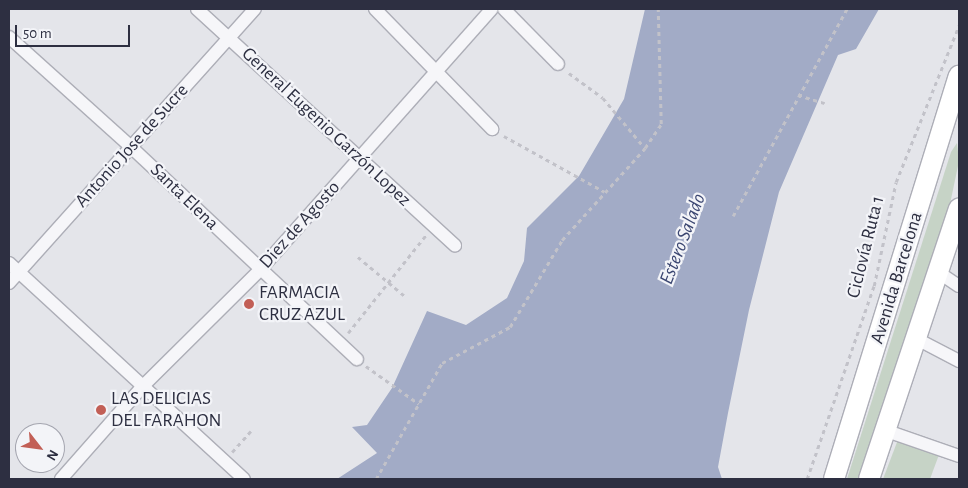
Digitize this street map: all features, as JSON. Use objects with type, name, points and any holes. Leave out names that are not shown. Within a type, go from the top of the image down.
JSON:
[{"type":"main road","points":[[958,79],[956,106],[959,114]]},
{"type":"main road","name":"Avenida Barcelona","points":[[834,479],[958,79]]},
{"type":"main road","points":[[939,142],[950,131],[959,129]]},
{"type":"main road","name":"Avenida Barcelona","points":[[869,479],[959,209]]},
{"type":"street","name":"General Eugenio Garzón Lopez","points":[[197,9],[455,245]]},
{"type":"street","name":"Antonio Jose de Sucre","points":[[9,283],[255,9]]},
{"type":"street","points":[[375,9],[492,129]]},
{"type":"street","name":"Diez de Agosto","points":[[61,479],[144,385],[260,270],[492,9]]},
{"type":"street","points":[[504,9],[558,64]]},
{"type":"street","name":"Santa Elena","points":[[9,37],[131,147],[357,359]]},
{"type":"street","points":[[9,263],[144,385],[244,479]]},
{"type":"street","points":[[938,272],[959,286]]},
{"type":"street","points":[[915,338],[959,362]]},
{"type":"street","points":[[884,430],[959,456]]},
{"type":"path","points":[[376,479],[442,363],[510,327],[562,240],[645,148],[661,124],[658,9]]},
{"type":"path","points":[[733,216],[847,9]]},
{"type":"path","name":"Ciclovía Ruta 1","points":[[807,479],[874,286],[896,182],[959,24]]},
{"type":"path","points":[[558,64],[603,98],[645,148]]},
{"type":"path","points":[[798,95],[825,103]]},
{"type":"path","points":[[492,129],[552,165],[605,192]]},
{"type":"path","points":[[340,343],[433,226]]},
{"type":"path","points":[[358,257],[406,297]]},
{"type":"path","points":[[369,368],[419,404]]},
{"type":"path","points":[[225,461],[251,430]]},
{"type":"green space","points":[[957,143],[959,161],[945,228],[865,479],[847,479],[951,152]]},
{"type":"green space","points":[[899,437],[940,452],[930,479],[883,479]]},
{"type":"water","name":"Estero Salado","points":[[645,9],[879,9],[856,49],[838,55],[779,192],[749,310],[728,413],[718,467],[722,479],[337,479],[377,453],[352,427],[367,425],[392,388],[427,311],[466,325],[507,298],[524,261],[527,228],[579,176],[624,99]]},
{"type":"place","name":"FARMACIA CRUZ AZUL","points":[[249,304]]},
{"type":"place","name":"LAS DELICIAS DEL FARAHON","points":[[101,410]]}]
